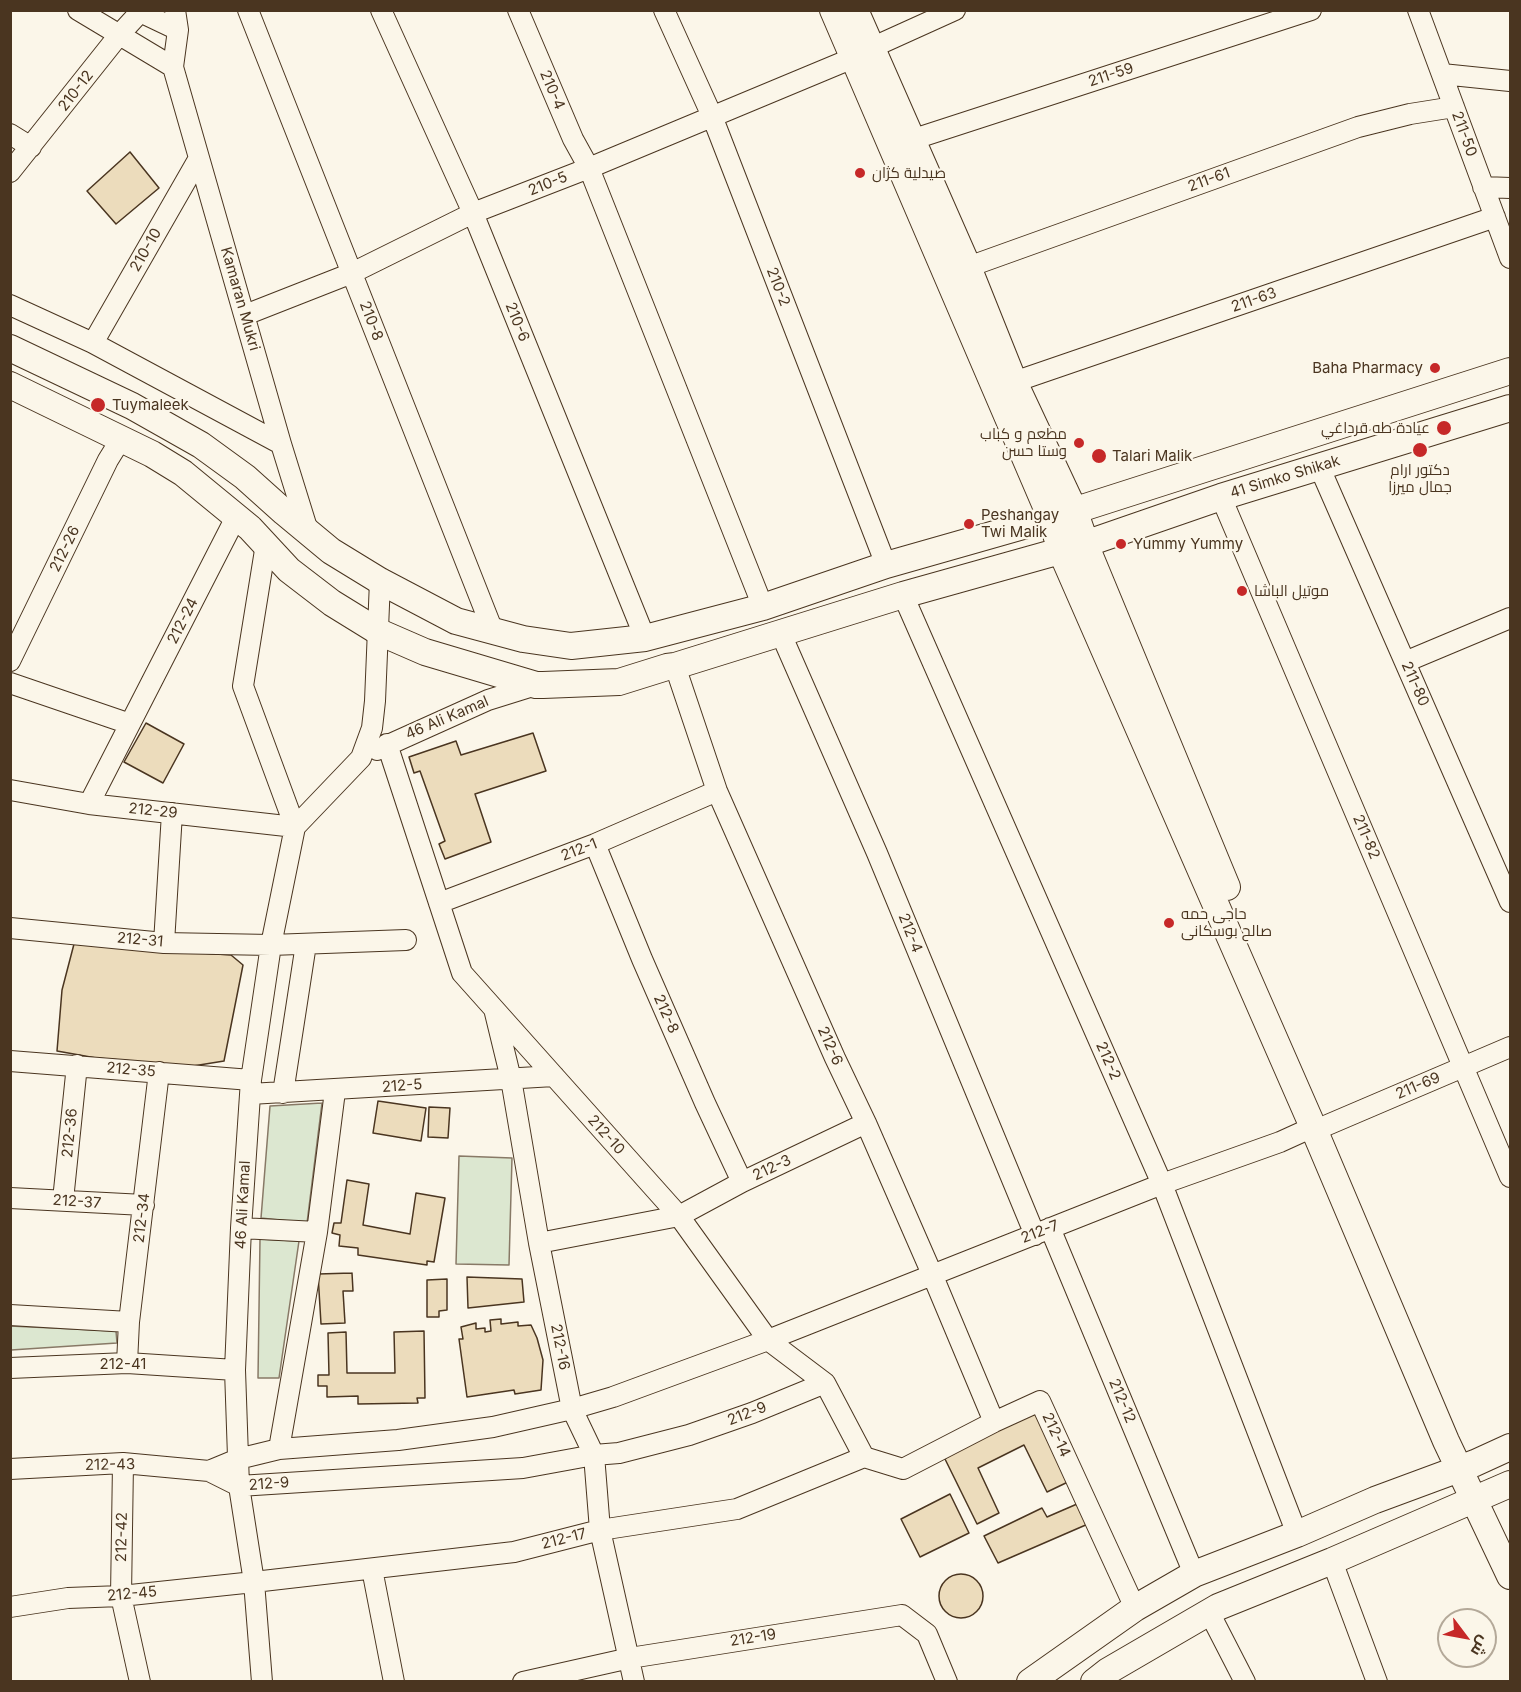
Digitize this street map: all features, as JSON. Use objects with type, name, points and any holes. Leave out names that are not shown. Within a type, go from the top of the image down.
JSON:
[{"type":"main road","points":[[833,10],[862,53],[911,140],[968,267],[1014,382],[1062,514],[1060,551],[1319,1127],[1467,1465],[1491,1493],[1510,1543]]},
{"type":"main road","points":[[855,10],[862,53],[1062,514],[1085,544],[1319,1127]]},
{"type":"main road","points":[[10,348],[132,406],[201,445],[245,477],[332,551],[380,581],[456,621],[523,639],[571,646],[645,638],[764,607],[886,566],[1062,514],[1510,371]]},
{"type":"main road","name":"41 Simko Shikak","points":[[10,386],[152,454],[183,473],[250,528],[289,570],[379,632],[424,652],[536,685],[619,682],[903,595],[1085,544],[1221,497],[1510,408]]},
{"type":"main road","points":[[1032,1681],[1135,1608],[1194,1574],[1510,1447]]},
{"type":"main road","points":[[1105,1678],[1209,1612],[1491,1493]]},
{"type":"main road","points":[[1491,1493],[1510,1576]]},
{"type":"street","points":[[78,10],[173,67]]},
{"type":"street","name":"Kamaran Mukri","points":[[175,10],[178,30],[173,67],[308,531]]},
{"type":"street","name":"210-8","points":[[248,10],[493,632]]},
{"type":"street","name":"210-6","points":[[381,10],[473,213],[645,638]]},
{"type":"street","name":"210-4","points":[[518,10],[573,139],[589,168],[764,607]]},
{"type":"street","name":"210-2","points":[[664,10],[712,117],[886,566]]},
{"type":"street","name":"210-5","points":[[245,315],[352,273],[473,213],[712,117],[956,10]]},
{"type":"street","name":"211-59","points":[[911,140],[1311,10]]},
{"type":"street","name":"211-50","points":[[1418,10],[1510,258]]},
{"type":"street","points":[[139,11],[178,30]]},
{"type":"street","name":"210-12","points":[[10,172],[139,11]]},
{"type":"street","points":[[1442,74],[1510,81]]},
{"type":"street","name":"211-61","points":[[968,267],[1358,127],[1410,114],[1454,107]]},
{"type":"street","points":[[10,134],[31,147]]},
{"type":"street","name":"210-10","points":[[93,343],[199,158]]},
{"type":"street","points":[[1484,187],[1510,188]]},
{"type":"street","name":"211-63","points":[[1014,382],[1495,217]]},
{"type":"street","points":[[10,305],[93,343],[281,444]]},
{"type":"street","name":"212-26","points":[[10,661],[108,460],[121,439]]},
{"type":"street","name":"211-80","points":[[1318,466],[1510,902]]},
{"type":"street","name":"211-82","points":[[1221,497],[1510,1177]]},
{"type":"street","name":"212-24","points":[[89,804],[236,517]]},
{"type":"street","points":[[266,544],[243,686],[295,827]]},
{"type":"street","name":"46 Ali Kamal","points":[[361,758],[372,728],[380,581]]},
{"type":"street","name":"212-2","points":[[903,595],[1162,1184],[1297,1534]]},
{"type":"street","points":[[1405,662],[1508,625]]},
{"type":"street","name":"212-4","points":[[781,634],[1042,1231]]},
{"type":"street","name":"212-6","points":[[675,666],[717,792],[866,1123],[994,1422]]},
{"type":"street","points":[[10,683],[130,724]]},
{"type":"street","name":"46 Ali Kamal","points":[[262,1682],[254,1582],[239,1486],[235,1370],[241,1228],[251,1087],[271,945],[295,827],[361,758],[387,744],[488,700],[536,685]]},
{"type":"street","name":"212-10","points":[[387,744],[462,973],[679,1216],[768,1340],[825,1383],[864,1457]]},
{"type":"street","name":"212-29","points":[[10,790],[89,804],[295,827]]},
{"type":"street","name":"212-1","points":[[439,903],[596,844],[717,792]]},
{"type":"street","points":[[164,943],[172,813]]},
{"type":"street","name":"212-8","points":[[596,844],[642,959],[742,1182]]},
{"type":"street","name":"212-31","points":[[10,928],[164,943],[271,945],[406,940]]},
{"type":"street","points":[[283,1093],[306,944]]},
{"type":"street","name":"212-16","points":[[495,1010],[511,1079],[539,1243],[572,1409],[594,1455],[600,1530],[634,1682]]},
{"type":"street","name":"211-69","points":[[1319,1127],[1510,1047]]},
{"type":"street","name":"212-35","points":[[10,1061],[159,1072],[251,1087]]},
{"type":"street","name":"212-36","points":[[63,1200],[77,1065]]},
{"type":"street","name":"212-34","points":[[127,1363],[129,1322],[159,1072]]},
{"type":"street","name":"212-5","points":[[251,1087],[283,1093],[554,1076]]},
{"type":"street","points":[[279,1449],[317,1232],[335,1090]]},
{"type":"street","name":"212-3","points":[[679,1216],[742,1182],[866,1123]]},
{"type":"street","name":"212-7","points":[[768,1340],[1162,1184],[1319,1127]]},
{"type":"street","name":"212-37","points":[[10,1198],[144,1205]]},
{"type":"street","points":[[539,1243],[679,1216]]},
{"type":"street","points":[[241,1228],[317,1232]]},
{"type":"street","name":"212-12","points":[[1042,1231],[1194,1574]]},
{"type":"street","points":[[10,1315],[129,1322]]},
{"type":"street","name":"212-9","points":[[208,1471],[279,1449],[398,1440],[481,1429],[572,1409],[614,1397],[768,1340]]},
{"type":"street","name":"212-41","points":[[10,1368],[127,1363],[235,1370]]},
{"type":"street","name":"212-9","points":[[208,1471],[239,1486],[523,1468],[594,1455],[619,1453],[689,1435],[752,1413],[825,1383]]},
{"type":"street","name":"212-14","points":[[864,1457],[903,1468],[1040,1401],[1135,1608]]},
{"type":"street","name":"212-17","points":[[254,1582],[514,1552],[600,1530],[737,1509],[864,1457]]},
{"type":"street","name":"212-43","points":[[10,1469],[123,1463],[208,1471]]},
{"type":"street","name":"212-42","points":[[123,1463],[121,1596],[140,1682]]},
{"type":"street","points":[[1332,1561],[1377,1682]]},
{"type":"street","points":[[372,1569],[394,1682]]},
{"type":"street","name":"212-45","points":[[10,1607],[68,1598],[121,1596],[254,1582]]},
{"type":"street","points":[[1209,1612],[1245,1682]]},
{"type":"street","name":"212-19","points":[[523,1682],[569,1677],[630,1658],[902,1615],[927,1634],[947,1682]]},
{"type":"green space","points":[[322,1103],[307,1223],[261,1218],[270,1106]]},
{"type":"green space","points":[[459,1156],[512,1158],[509,1265],[456,1264]]},
{"type":"green space","points":[[260,1239],[299,1241],[279,1378],[258,1378]]},
{"type":"green space","points":[[10,1326],[116,1331],[117,1343],[11,1350]]},
{"type":"building","points":[[130,152],[159,188],[116,224],[87,191]]},
{"type":"building","points":[[146,723],[184,744],[163,783],[124,762]]},
{"type":"building","points":[[533,733],[546,771],[475,794],[491,842],[445,859],[439,844],[445,841],[420,771],[414,773],[409,757],[456,741],[461,755]]},
{"type":"building","points":[[74,944],[231,955],[243,965],[224,1061],[193,1066],[96,1058],[57,1051],[62,990]]},
{"type":"building","points":[[378,1101],[426,1108],[421,1141],[373,1133]]},
{"type":"building","points":[[429,1107],[450,1108],[448,1138],[428,1137]]},
{"type":"building","points":[[347,1180],[369,1184],[363,1225],[410,1234],[416,1193],[445,1198],[434,1262],[427,1261],[427,1265],[358,1255],[358,1248],[339,1246],[340,1235],[332,1233],[334,1223],[341,1223]]},
{"type":"building","points":[[352,1273],[353,1291],[343,1291],[345,1323],[321,1324],[318,1274]]},
{"type":"building","points":[[467,1277],[522,1279],[524,1302],[468,1308]]},
{"type":"building","points":[[447,1279],[447,1310],[439,1311],[439,1317],[427,1317],[427,1280]]},
{"type":"building","points":[[501,1319],[501,1324],[518,1322],[518,1326],[531,1325],[543,1360],[541,1390],[515,1394],[514,1390],[467,1397],[459,1339],[463,1339],[461,1327],[476,1323],[476,1329],[485,1328],[485,1332],[491,1331],[490,1320]]},
{"type":"building","points":[[424,1331],[425,1398],[417,1398],[418,1403],[358,1404],[358,1396],[327,1397],[327,1386],[318,1386],[318,1375],[329,1375],[328,1333],[346,1332],[347,1373],[395,1373],[394,1332]]},
{"type":"building","points":[[1036,1411],[1070,1481],[1047,1492],[1024,1445],[978,1468],[999,1513],[977,1524],[944,1457]]},
{"type":"building","points":[[950,1494],[969,1533],[920,1557],[901,1519]]},
{"type":"building","points":[[1077,1504],[1088,1524],[998,1563],[984,1536],[1042,1508],[1047,1517]]},
{"type":"building","points":[[961,1574],[970,1575],[977,1580],[982,1587],[982,1605],[977,1612],[970,1617],[961,1618],[952,1617],[945,1612],[940,1605],[939,1596],[940,1587],[945,1580],[952,1575]]},
{"type":"place","name":"صيدلية كژان","points":[[860,173]]},
{"type":"place","name":"Baha Pharmacy","points":[[1435,368]]},
{"type":"place","name":"Tuymaleek","points":[[98,405]]},
{"type":"place","name":"عيادة طه قرداغي","points":[[1444,428]]},
{"type":"place","name":"مطعم و کباب وستا حسن","points":[[1079,443]]},
{"type":"place","name":"دكتور ارام جمال ميرزا","points":[[1420,450]]},
{"type":"place","name":"Talari Malik","points":[[1099,456]]},
{"type":"place","name":"Peshangay Twi Malik","points":[[969,524]]},
{"type":"place","name":"Yummy Yummy","points":[[1121,544]]},
{"type":"place","name":"موتيل الباشا","points":[[1242,591]]},
{"type":"place","name":"حاجی حمه صالح بوسکانی","points":[[1169,923]]}]
